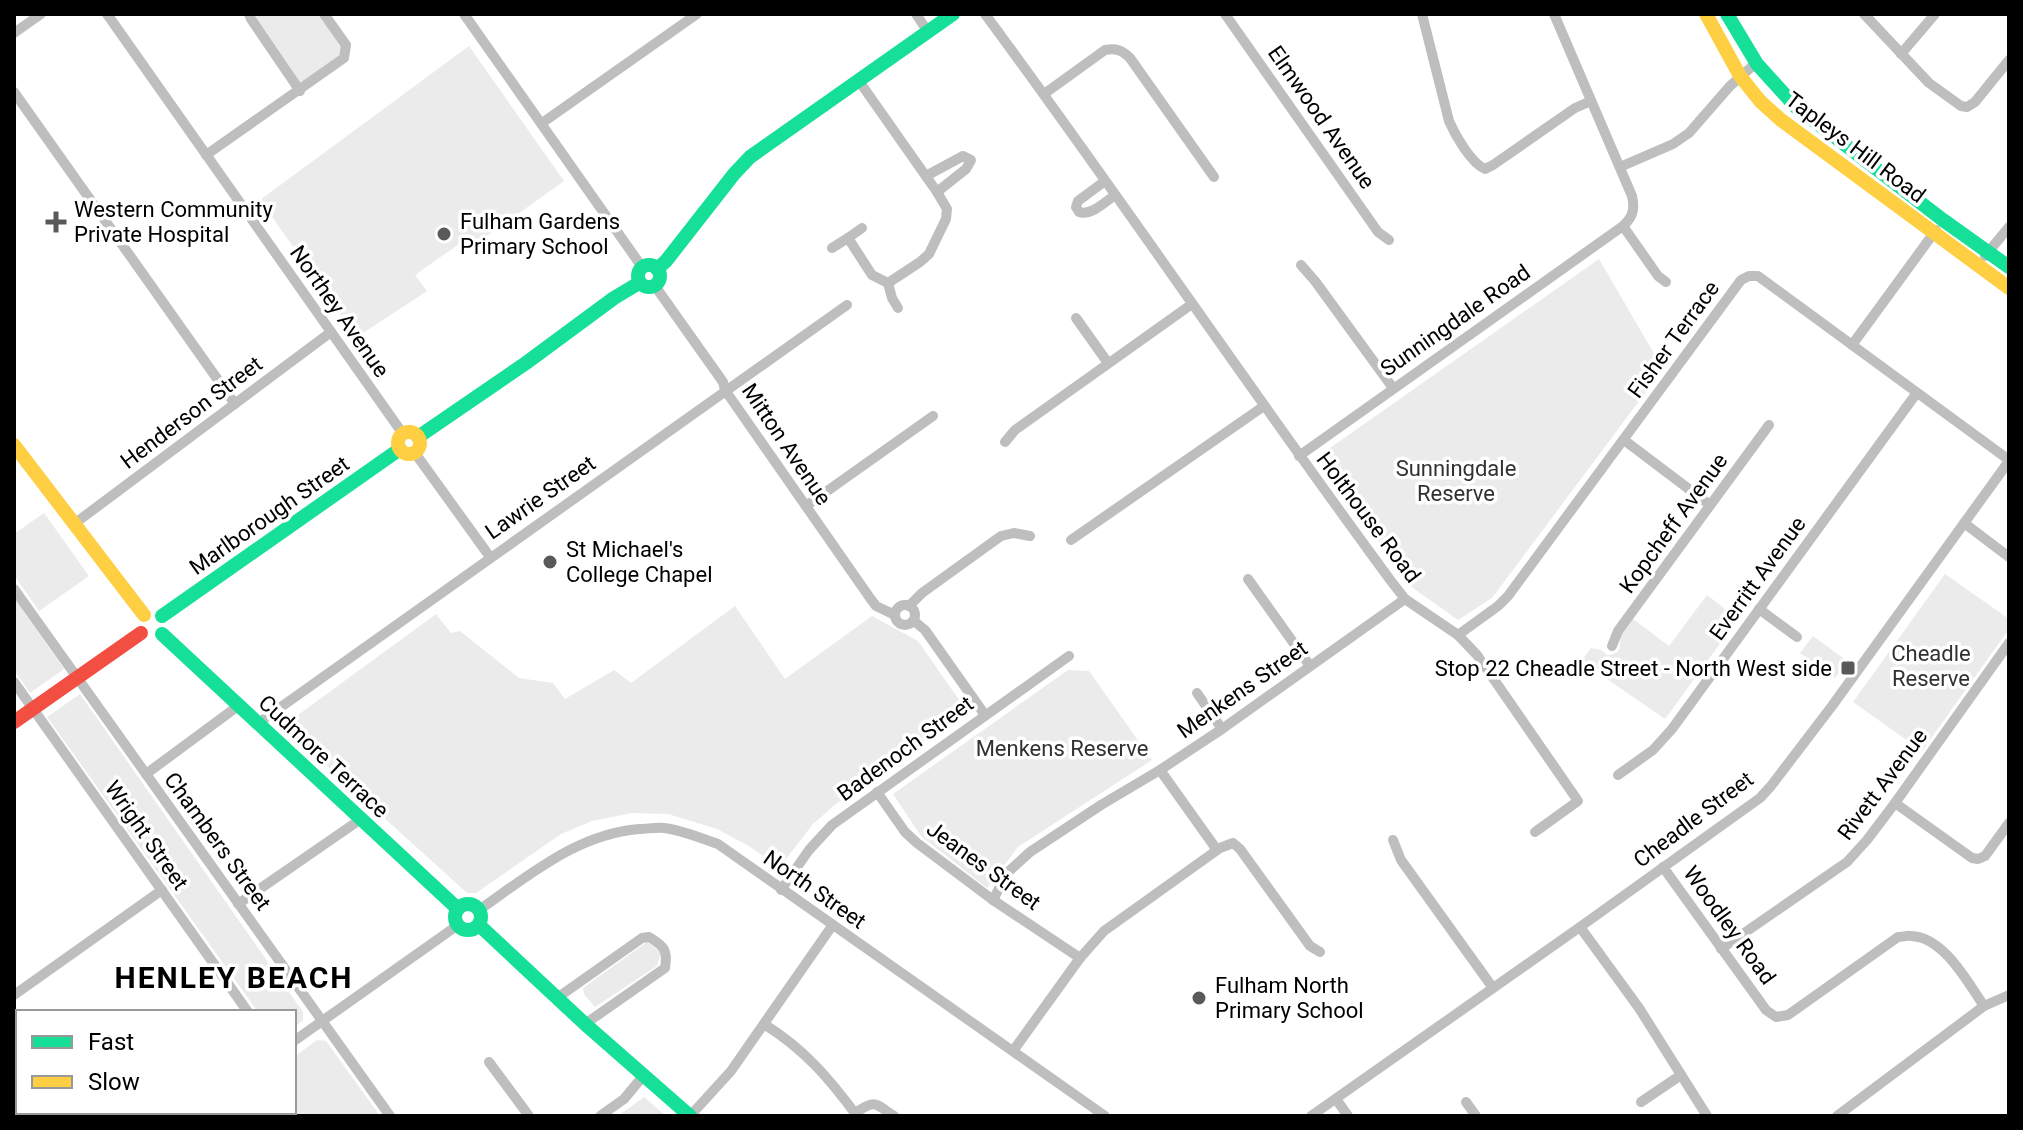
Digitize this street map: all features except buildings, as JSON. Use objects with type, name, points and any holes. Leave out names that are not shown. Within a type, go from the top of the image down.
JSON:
[{"type":"street","points":[[14,33],[41,14]]},
{"type":"street","name":"Northey Avenue","points":[[107,14],[331,332],[411,435]]},
{"type":"street","points":[[249,14],[300,91]]},
{"type":"street","points":[[206,155],[344,58],[346,45],[324,14]]},
{"type":"street","points":[[464,14],[650,268],[660,276],[655,286],[646,288],[639,283],[637,274],[650,268],[664,263],[750,157],[953,14]]},
{"type":"street","points":[[542,123],[697,14]]},
{"type":"street","points":[[916,14],[928,32]]},
{"type":"street","name":"Holthouse Road","points":[[985,14],[1299,456],[1405,599],[1458,635],[1477,655],[1578,801],[1535,832]]},
{"type":"street","name":"Elmwood Avenue","points":[[1225,14],[1378,232],[1389,240]]},
{"type":"street","points":[[1422,14],[1449,121],[1478,166],[1485,169],[1493,165],[1575,108],[1591,101]]},
{"type":"street","points":[[1554,14],[1620,167],[1673,144],[1689,133],[1740,76],[1756,63]]},
{"type":"street","name":"Tapleys Hill Road","points":[[1706,14],[1740,76],[1760,101],[1781,120],[2009,288]]},
{"type":"street","name":"Tapleys Hill Road","points":[[1727,14],[1756,63],[1796,107],[2009,267]]},
{"type":"street","points":[[1864,14],[1929,83],[1961,106],[1967,107],[1975,102],[2009,60]]},
{"type":"street","points":[[1901,54],[1935,14]]},
{"type":"street","points":[[1044,94],[1105,50],[1114,48],[1123,51],[1214,177]]},
{"type":"street","points":[[859,81],[947,209],[946,219],[929,254],[888,283]]},
{"type":"street","points":[[14,92],[235,404]]},
{"type":"street","points":[[926,176],[963,156],[971,160],[966,169],[937,192]]},
{"type":"street","name":"Sunningdale Road","points":[[1299,456],[1623,226],[1632,216],[1634,206],[1620,167]]},
{"type":"street","points":[[1105,181],[1078,201],[1076,207],[1079,212],[1090,212],[1115,195]]},
{"type":"street","points":[[1852,345],[1943,220]]},
{"type":"street","points":[[1623,226],[1658,276],[1666,282]]},
{"type":"street","points":[[1978,266],[2009,227]]},
{"type":"street","points":[[832,248],[862,228]]},
{"type":"street","points":[[848,238],[872,275],[888,283],[898,308]]},
{"type":"street","points":[[1301,265],[1393,388]]},
{"type":"street","name":"Fisher Terrace","points":[[1458,635],[1508,596],[1741,280],[1749,276],[1758,276],[2009,460]]},
{"type":"street","points":[[490,557],[408,451],[421,444],[411,435],[526,363],[639,283]]},
{"type":"street","name":"Mitton Avenue","points":[[655,286],[876,606],[895,615]]},
{"type":"street","points":[[1005,442],[1015,430],[1192,304]]},
{"type":"street","name":"Lawrie Street","points":[[257,724],[847,305]]},
{"type":"street","points":[[1076,318],[1108,363]]},
{"type":"street","name":"Henderson Street","points":[[74,524],[331,332]]},
{"type":"street","name":"Everritt Avenue","points":[[1618,775],[1653,750],[1672,729],[1916,394]]},
{"type":"street","points":[[1071,540],[1264,406]]},
{"type":"street","points":[[806,506],[933,416]]},
{"type":"street","name":"Kopcheff Avenue","points":[[1612,646],[1618,631],[1769,425]]},
{"type":"street","points":[[1624,440],[1710,505]]},
{"type":"street","points":[[14,445],[144,615]]},
{"type":"street","name":"Marlborough Street","points":[[162,616],[408,451]]},
{"type":"street","name":"Cheadle Street","points":[[1311,1116],[1760,798],[1832,706],[2009,460]]},
{"type":"street","points":[[1964,523],[2009,557]]},
{"type":"street","points":[[909,606],[915,614],[914,621],[901,625],[895,615],[900,607],[909,606],[922,593],[1001,536],[1014,533],[1030,536]]},
{"type":"street","points":[[1248,579],[1310,666]]},
{"type":"street","name":"Chambers Street","points":[[14,589],[390,1116]]},
{"type":"street","name":"Menkens Street","points":[[993,900],[1007,873],[1030,852],[1222,729],[1405,599]]},
{"type":"street","points":[[1759,609],[1797,637]]},
{"type":"street","points":[[151,612],[162,616],[165,625],[162,634],[149,638],[141,633],[139,622],[144,615],[151,612]]},
{"type":"street","points":[[914,621],[925,630],[985,715]]},
{"type":"street","points":[[14,722],[141,633]]},
{"type":"street","name":"Cudmore Terrace","points":[[162,634],[458,909]]},
{"type":"street","name":"Rivett Avenue","points":[[1721,949],[1847,862],[1895,803],[2009,643]]},
{"type":"street","name":"Badenoch Street","points":[[781,890],[832,825],[1069,656]]},
{"type":"street","name":"Wright Street","points":[[14,682],[247,1010]]},
{"type":"street","points":[[1197,693],[1222,729]]},
{"type":"street","points":[[146,774],[238,706]]},
{"type":"street","points":[[1160,770],[1217,850]]},
{"type":"street","name":"Jeanes Street","points":[[877,792],[905,832],[993,900],[1080,958]]},
{"type":"street","points":[[1895,803],[1972,858],[1985,856],[2009,823]]},
{"type":"street","points":[[238,904],[361,819]]},
{"type":"street","name":"North Street","points":[[479,918],[567,851],[591,839],[612,833],[662,828],[718,844],[1105,1116]]},
{"type":"street","points":[[1393,840],[1401,860],[1493,988]]},
{"type":"street","points":[[1013,1051],[1080,958],[1104,931],[1217,850],[1233,843],[1310,946],[1320,952]]},
{"type":"street","name":"Woodley Road","points":[[1663,867],[1766,1010],[1776,1017],[1788,1015],[1898,937],[1913,935],[1944,952],[1984,1006]]},
{"type":"street","points":[[14,995],[162,890]]},
{"type":"street","points":[[479,918],[468,930],[458,925],[455,916],[458,909],[469,904],[475,906],[479,918],[557,998],[690,1116],[731,1071],[832,926]]},
{"type":"street","points":[[296,1040],[458,925]]},
{"type":"street","points":[[1580,927],[1639,1008],[1707,1116]]},
{"type":"street","points":[[557,998],[642,938],[649,937],[664,949],[667,957],[665,968],[585,1024]]},
{"type":"street","points":[[1837,1116],[1984,1006],[2009,995]]},
{"type":"street","points":[[764,1024],[807,1055],[856,1115],[869,1103],[874,1103],[894,1116]]},
{"type":"street","points":[[489,1062],[529,1116]]},
{"type":"street","points":[[600,1116],[624,1099],[644,1075]]},
{"type":"street","points":[[1641,1102],[1681,1075]]},
{"type":"street","points":[[1336,1099],[1348,1116]]},
{"type":"street","points":[[1466,1102],[1476,1116]]},
{"type":"green space","points":[[252,14],[320,14],[342,45],[341,56],[299,87]]},
{"type":"green space","points":[[469,46],[564,181],[476,244],[469,237],[415,275],[427,291],[357,337],[260,200]]},
{"type":"green space","name":"Sunningdale Reserve","points":[[1599,259],[1663,369],[1492,598],[1458,620],[1413,588],[1322,465],[1320,455]]},
{"type":"green space","points":[[44,513],[89,576],[39,611],[14,575],[14,534]]},
{"type":"green space","name":"Cheadle Reserve","points":[[1945,574],[2009,619],[2009,629],[1922,751],[1853,702]]},
{"type":"green space","points":[[1707,595],[1738,619],[1665,719],[1581,661],[1591,648],[1607,655],[1617,652],[1620,636],[1633,619],[1669,646]]},
{"type":"green space","points":[[14,598],[64,669],[30,693],[14,670]]},
{"type":"green space","points":[[735,606],[785,679],[872,616],[918,641],[964,707],[964,713],[836,804],[813,824],[779,868],[749,846],[717,829],[668,814],[632,813],[592,821],[561,834],[476,893],[467,893],[283,726],[436,614],[451,633],[460,631],[519,678],[553,683],[565,699],[614,670],[631,683]]},
{"type":"green space","points":[[1813,636],[1847,661],[1835,678],[1800,653]]},
{"type":"green space","name":"Menkens Reserve","points":[[1068,670],[1089,671],[1152,760],[1018,847],[987,888],[921,836],[893,794]]},
{"type":"green space","points":[[80,694],[303,1012],[303,1020],[296,1026],[296,1010],[257,1010],[47,717]]},
{"type":"green space","points":[[647,942],[661,953],[657,966],[595,1007],[583,988]]},
{"type":"green space","points":[[317,1040],[326,1041],[380,1116],[297,1116],[296,1056]]},
{"type":"green space","points":[[644,1097],[666,1116],[618,1116]]},
{"type":"traffic: fast","points":[[657,269],[750,157],[953,14]]},
{"type":"traffic: fast","points":[[1727,14],[1757,64],[1796,107],[2009,267]]},
{"type":"traffic: fast","points":[[649,265],[657,268],[660,276],[657,284],[649,287],[641,284],[638,276],[641,268],[649,265]]},
{"type":"traffic: fast","points":[[418,437],[639,283]]},
{"type":"traffic: fast","points":[[162,616],[400,449]]},
{"type":"traffic: fast","points":[[162,634],[458,909]]},
{"type":"traffic: fast","points":[[468,904],[477,908],[481,917],[477,926],[468,930],[459,926],[455,917],[459,908],[468,904]]},
{"type":"traffic: fast","points":[[479,925],[690,1116]]},
{"type":"traffic: slow","points":[[1706,14],[1740,76],[1760,101],[1781,120],[2009,288]]},
{"type":"traffic: slow","points":[[409,432],[417,435],[420,443],[417,451],[409,454],[401,451],[398,443],[401,435],[409,432]]},
{"type":"traffic: slow","points":[[14,445],[144,615]]},
{"type":"traffic: jam","points":[[14,722],[141,633]]},
{"type":"place","name":"Western Community Private Hospital","points":[[56,222]]},
{"type":"place","name":"Fulham Gardens Primary School","points":[[444,234]]},
{"type":"place","name":"St Michael's College Chapel","points":[[550,562]]},
{"type":"place","name":"Stop 22 Cheadle Street - North West side","points":[[1848,668]]},
{"type":"place","name":"Fulham North Primary School","points":[[1199,998]]},
{"type":"district","name":"HENLEY BEACH","points":[[234,978]]}]
